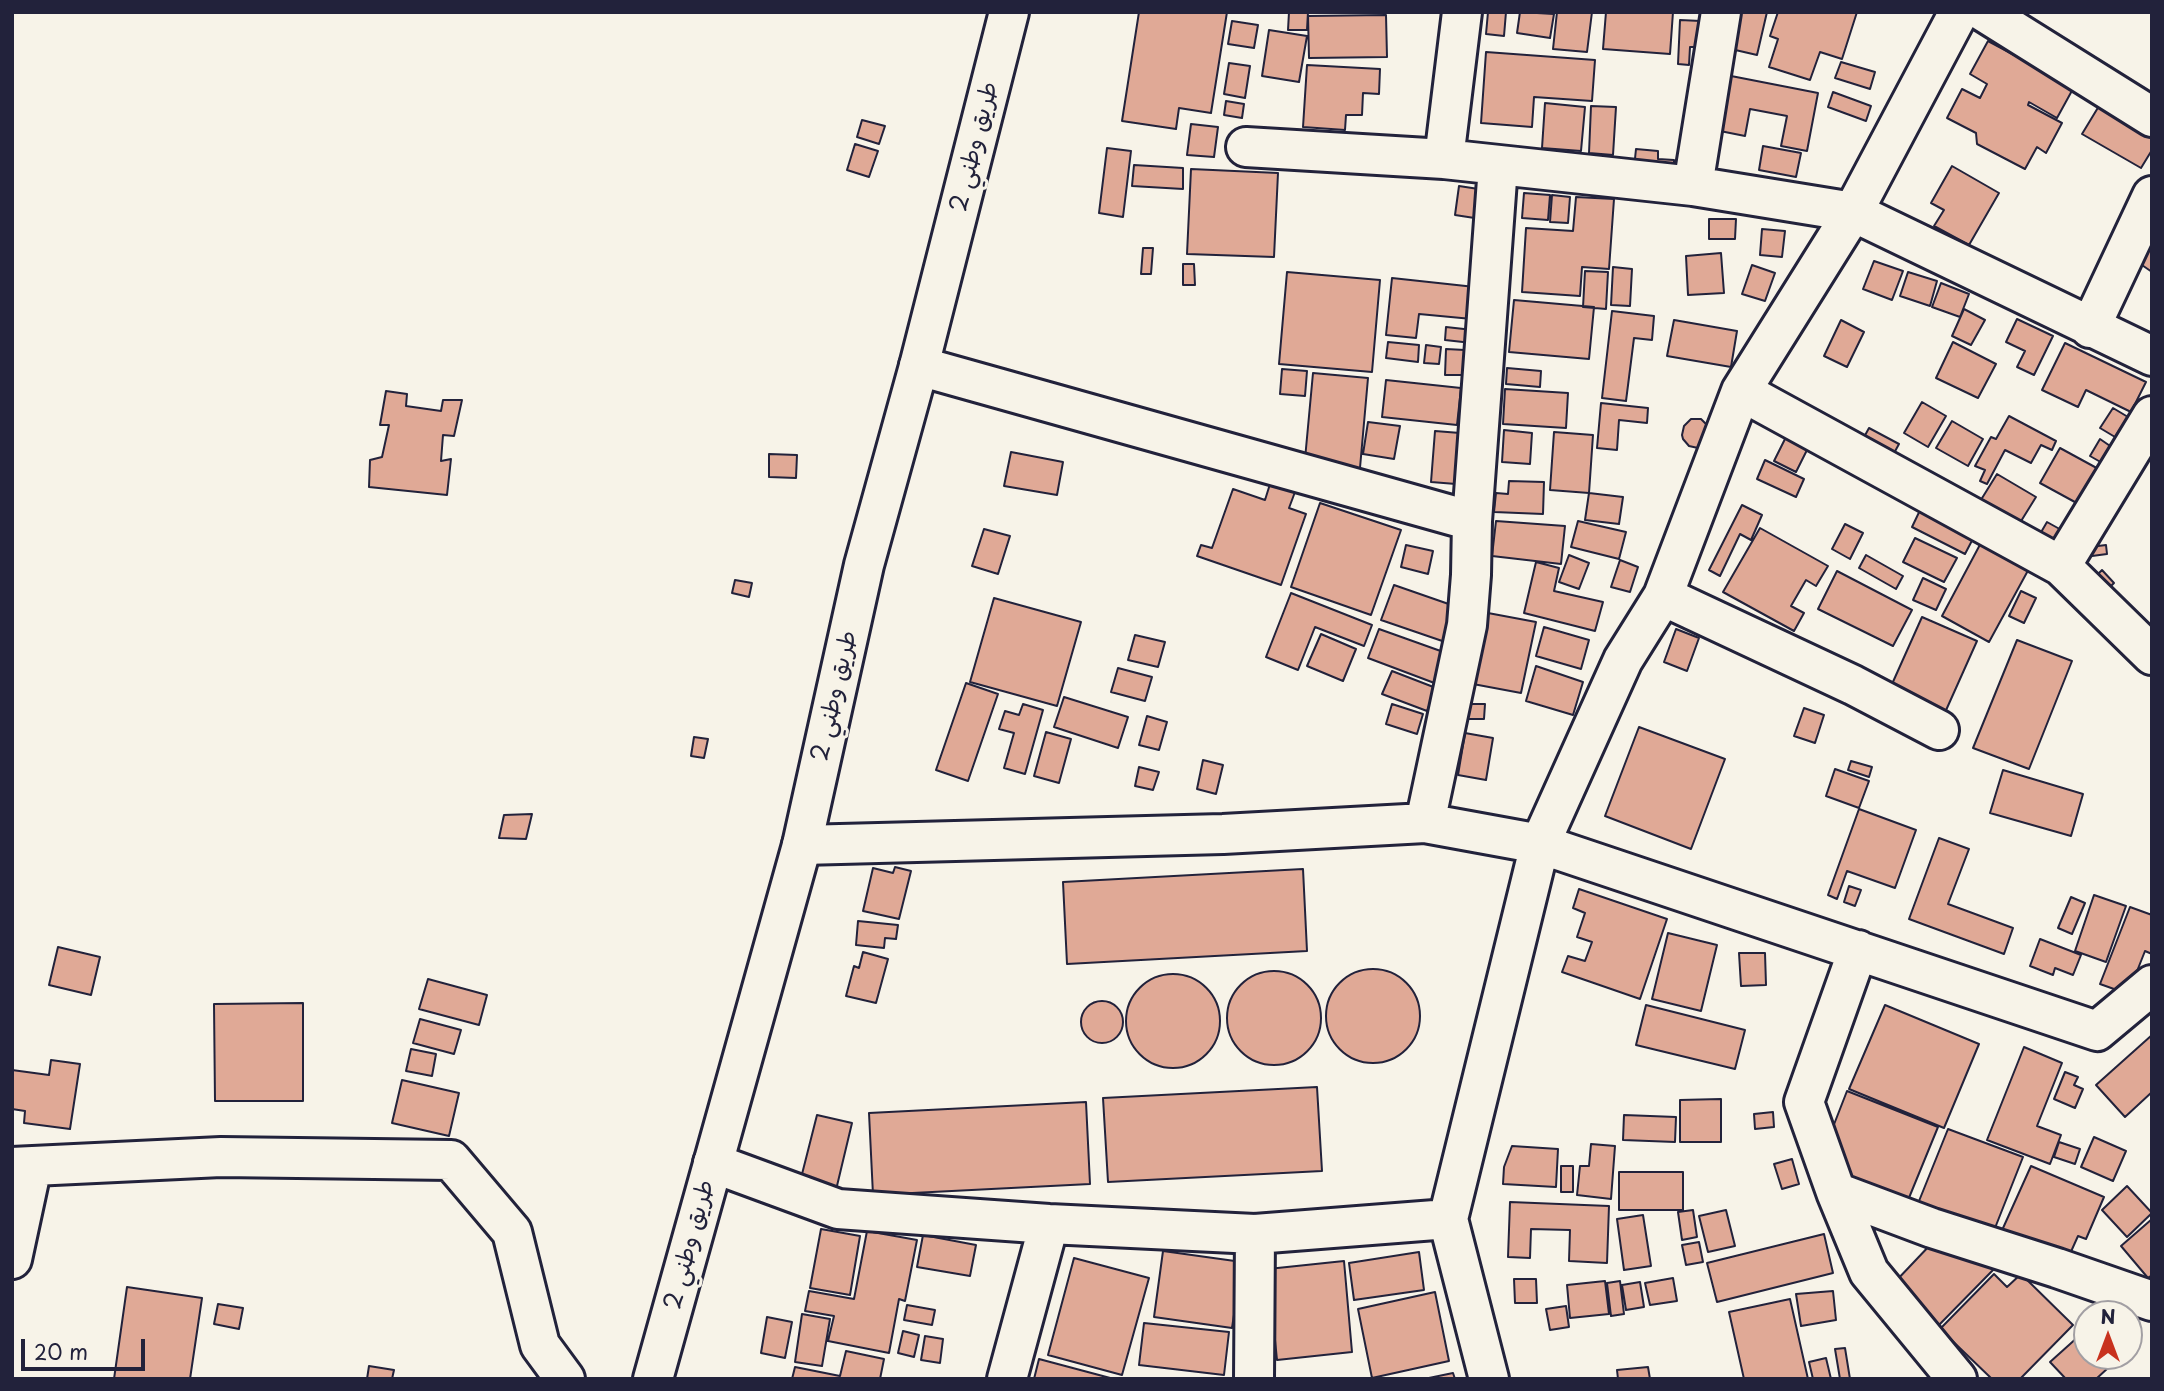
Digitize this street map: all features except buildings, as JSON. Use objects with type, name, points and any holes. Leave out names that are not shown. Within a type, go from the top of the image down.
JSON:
[{"type":"main road","name":"طريق وطني 2","points":[[653,1379],[802,845],[864,565],[919,366],[1009,12]]},
{"type":"main road","points":[[1444,159],[1462,12]]},
{"type":"main road","points":[[1693,186],[1721,12]]},
{"type":"main road","points":[[1489,1379],[1448,1219],[1540,844],[1622,660],[1663,596],[1741,391],[1853,212],[1959,12]]},
{"type":"main road","points":[[1984,12],[2152,117]]},
{"type":"main road","points":[[1246,147],[1444,159],[1693,186],[1853,212],[2152,356]]},
{"type":"main road","points":[[1425,822],[1466,625],[1498,166]]},
{"type":"main road","points":[[2090,328],[2152,196]]},
{"type":"main road","points":[[919,366],[1472,521]]},
{"type":"main road","points":[[1741,391],[2061,566],[2152,655]]},
{"type":"main road","points":[[2061,566],[2152,416]]},
{"type":"main road","points":[[1663,596],[1853,685],[1939,730]]},
{"type":"main road","points":[[802,845],[1223,834],[1425,822],[1540,844],[2097,1031],[2152,985]]},
{"type":"main road","points":[[1858,950],[1804,1102],[1836,1192],[1869,1272],[1957,1379]]},
{"type":"main road","points":[[12,1259],[22,1167],[221,1157],[452,1160],[512,1232],[540,1345],[565,1379]]},
{"type":"main road","points":[[713,1163],[838,1209],[1049,1224],[1255,1234],[1448,1219]]},
{"type":"main road","points":[[1836,1192],[1932,1228],[2152,1301]]},
{"type":"main road","points":[[1007,1379],[1049,1224]]},
{"type":"main road","points":[[1254,1379],[1255,1234]]}]
